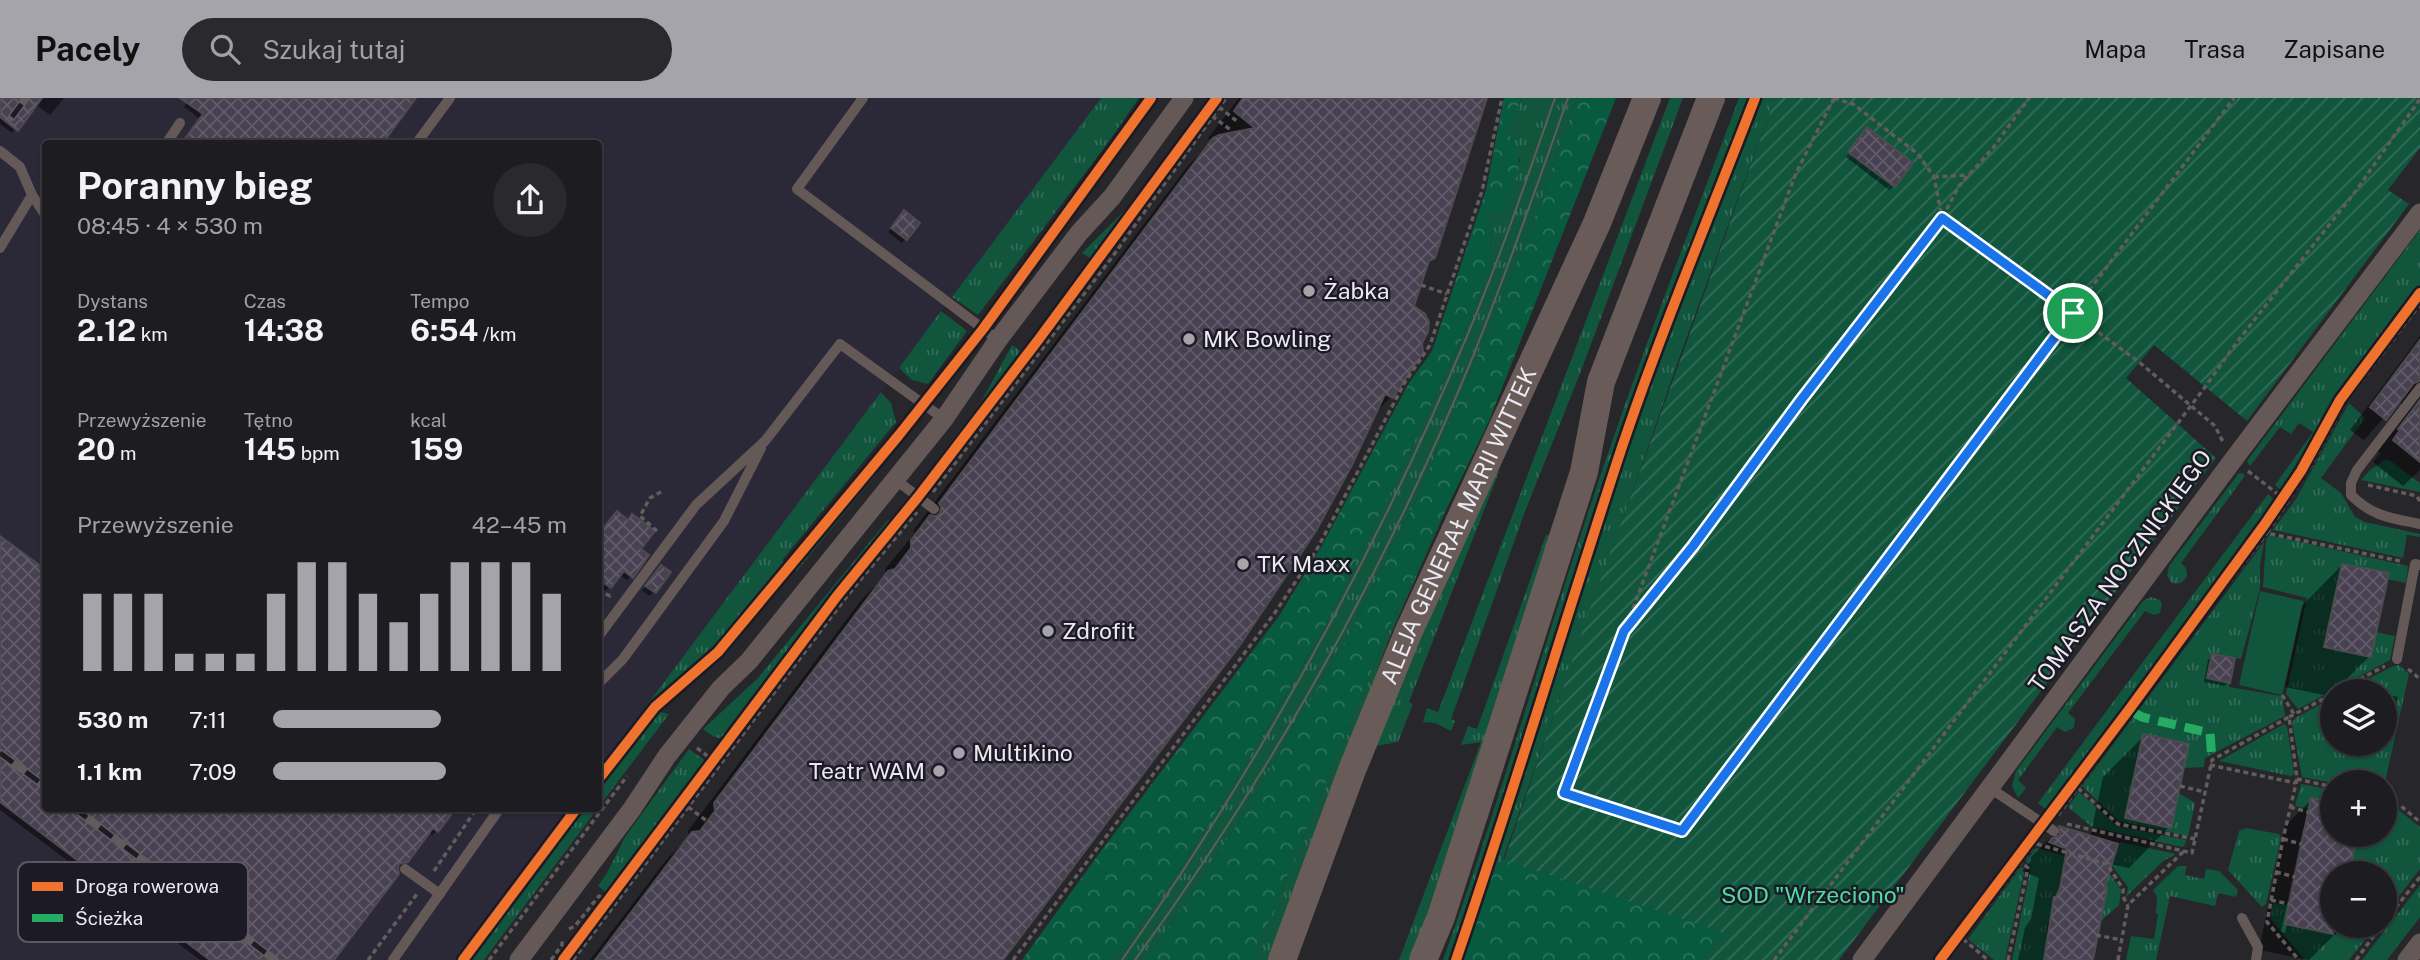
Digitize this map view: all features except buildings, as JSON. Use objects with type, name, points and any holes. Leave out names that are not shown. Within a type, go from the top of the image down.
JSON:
[{"type":"main road","name":"ALEJA GENERAŁ MARII WITTEK","points":[[1282,960],[1352,770],[1408,633],[1597,223],[1647,98]]},
{"type":"main road","points":[[1423,960],[1441,917],[1572,511],[1588,456],[1601,382],[1711,98]]},
{"type":"street","points":[[519,960],[632,809],[671,751],[721,688],[757,650],[944,419],[998,340],[1079,233],[1110,199],[1184,98]]},
{"type":"street","name":"TOMASZA NOCZNICKIEGO","points":[[1862,960],[2420,213]]},
{"type":"street","points":[[2407,960],[2420,943]]},
{"type":"lane","points":[[419,140],[450,98]]},
{"type":"lane","points":[[863,98],[797,189],[998,340]]},
{"type":"lane","points":[[169,140],[180,123]]},
{"type":"lane","points":[[0,151],[20,167],[42,210]]},
{"type":"lane","points":[[0,248],[32,195]]},
{"type":"lane","points":[[602,632],[696,505],[765,441],[840,344],[944,419]]},
{"type":"lane","points":[[2420,388],[2357,470],[2352,481],[2351,495],[2364,509],[2378,515],[2420,524]]},
{"type":"lane","points":[[602,680],[623,659],[724,521],[765,441]]},
{"type":"lane","points":[[896,480],[934,509]]},
{"type":"lane","points":[[2397,659],[2415,564],[2420,565]]},
{"type":"lane","points":[[1990,789],[2048,828]]},
{"type":"lane","points":[[393,960],[497,812]]},
{"type":"lane","points":[[405,869],[440,894]]},
{"type":"lane","points":[[2242,918],[2258,947],[2256,960]]},
{"type":"path","points":[[922,500],[1039,339],[1218,103],[1226,98]]},
{"type":"path","points":[[1013,960],[1294,586],[1335,516],[1405,382],[1425,355],[1482,191],[1502,98]]},
{"type":"path","points":[[2234,98],[2073,313],[1682,831],[1564,793],[1796,173],[1834,98],[1853,104],[1918,154],[1934,177],[1942,218],[2073,313],[2139,362],[2215,426],[2233,460],[2285,500]]},
{"type":"path","points":[[1624,631],[1693,546],[1801,400],[1942,218],[1959,186],[1993,148],[2029,98]]},
{"type":"path","points":[[1774,960],[2237,342],[2355,192],[2420,99]]},
{"type":"path","points":[[573,960],[610,904],[841,591],[922,500],[1110,260],[1212,116],[1218,103]]},
{"type":"path","points":[[1218,103],[1238,122]]},
{"type":"path","points":[[1212,116],[1232,131]]},
{"type":"path","points":[[1934,177],[1969,174]]},
{"type":"path","points":[[1421,285],[1447,293]]},
{"type":"path","points":[[1947,960],[2048,828],[2131,707],[2285,500],[2340,400],[2420,293]]},
{"type":"path","points":[[2352,481],[2417,496],[2420,502]]},
{"type":"path","points":[[650,541],[658,530],[640,516],[650,498],[664,490]]},
{"type":"path","points":[[2267,533],[2055,818],[2061,822],[2192,853],[2211,760],[2320,700]]},
{"type":"path","points":[[602,592],[610,596],[618,585]]},
{"type":"path","points":[[2359,679],[2397,659]]},
{"type":"path","points":[[2282,695],[2291,716],[2297,781],[2267,922],[2299,960]]},
{"type":"path","points":[[692,744],[716,763]]},
{"type":"path","points":[[563,960],[688,807],[716,763]]},
{"type":"path","points":[[2210,765],[2320,785]]},
{"type":"path","points":[[602,810],[634,768]]},
{"type":"path","points":[[2180,786],[2205,792]]},
{"type":"path","points":[[2078,788],[2118,824],[2195,839]]},
{"type":"path","points":[[2397,805],[2420,822]]},
{"type":"path","points":[[688,807],[707,821]]},
{"type":"path","points":[[2290,807],[2308,811]]},
{"type":"path","points":[[489,960],[601,812]]},
{"type":"path","points":[[1940,960],[2048,828]]},
{"type":"path","points":[[2283,839],[2301,844]]},
{"type":"path","points":[[2036,844],[2107,864],[2123,888],[2123,897],[2129,905]]},
{"type":"path","points":[[2118,960],[2129,905],[2184,851]]},
{"type":"path","points":[[2008,960],[2028,868],[2022,863]]},
{"type":"path","points":[[2276,872],[2295,877]]},
{"type":"path","points":[[2397,906],[2420,877]]},
{"type":"path","points":[[551,960],[570,927],[575,926],[598,896],[610,904]]},
{"type":"path","points":[[2270,900],[2289,904]]},
{"type":"path","points":[[2096,935],[2122,940]]},
{"type":"path","points":[[2356,960],[2372,938]]},
{"type":"path","points":[[1963,939],[1987,960]]},
{"type":"shaded area","points":[[0,98],[1101,98],[602,765],[602,140],[42,140],[42,812],[567,812],[455,960],[0,960]]},
{"type":"green space","points":[[1101,98],[1139,98],[978,315],[952,297]]},
{"type":"green space","points":[[1504,98],[1522,98],[1506,133],[1518,150],[1519,160],[1505,211],[1490,211],[1491,265],[1461,341],[1321,634],[1238,777],[1170,884],[1114,960],[1022,960],[1279,616],[1320,549],[1409,383],[1432,351],[1486,190]]},
{"type":"green space","points":[[1522,98],[1577,98],[1529,234],[1414,505],[1352,629],[1245,812],[1185,904],[1145,960],[1114,960],[1170,884],[1238,777],[1321,634],[1390,493],[1461,341],[1491,265],[1490,211],[1505,211],[1520,160],[1506,133]]},
{"type":"green space","points":[[1577,98],[1616,98],[1489,421],[1389,628],[1253,960],[1145,960],[1245,812],[1352,629],[1414,505],[1529,234]]},
{"type":"green space","points":[[1670,98],[1683,98],[1581,371],[1524,514],[1451,719],[1455,721],[1451,731],[1435,723],[1423,722],[1427,708],[1438,712]]},
{"type":"green space","points":[[1739,98],[1750,98],[1633,405],[1509,795],[1451,960],[1443,960],[1605,463]]},
{"type":"green space","points":[[1759,98],[1775,98],[1681,353],[1503,859],[1487,884],[1627,449]]},
{"type":"green space","name":"SOD \"Wrzeciono\"","points":[[1775,98],[2420,98],[2420,148],[2388,190],[2409,204],[2247,421],[2154,345],[2126,378],[2216,458],[1839,960],[1702,960],[1722,932],[1504,860],[1591,606]]},
{"type":"green space","points":[[1211,101],[1093,260],[1082,253],[1129,206],[1203,105]]},
{"type":"green space","points":[[2420,230],[2420,286],[2341,390],[2283,492],[2275,485],[2313,432],[2299,423],[2291,434],[2280,427],[2250,466],[2247,461]]},
{"type":"green space","points":[[941,311],[967,331],[928,384],[912,380],[899,368]]},
{"type":"green space","points":[[1012,345],[1023,353],[932,472],[936,461],[981,402]]},
{"type":"green space","points":[[881,392],[891,403],[896,422],[783,559],[784,568],[717,648],[652,703],[602,771],[602,765]]},
{"type":"green space","points":[[2349,403],[2365,418],[2321,478],[2341,493],[2355,517],[2365,522],[2420,534],[2420,537],[2407,535],[2403,558],[2273,530],[2296,499]]},
{"type":"green space","points":[[892,448],[874,477],[796,572],[795,565]]},
{"type":"green space","points":[[2385,460],[2389,460],[2420,483],[2420,492],[2361,480]]},
{"type":"green space","points":[[1497,470],[1499,472],[1409,702],[1413,704],[1398,742],[1376,746],[1445,577]]},
{"type":"green space","points":[[2239,473],[2244,474],[2244,477],[2181,563],[2186,568],[2187,576],[2181,583],[2172,583],[2167,576],[2169,566]]},
{"type":"green space","points":[[2268,494],[2278,503],[2048,811],[2038,803]]},
{"type":"green space","points":[[1446,510],[1390,636],[1271,960],[1253,960],[1389,628]]},
{"type":"green space","points":[[902,512],[840,587],[727,735],[718,738],[703,729],[757,679],[887,521]]},
{"type":"green space","points":[[1550,534],[1427,916],[1410,960],[1399,960],[1481,742],[1461,745],[1468,726],[1477,729],[1546,535]]},
{"type":"green space","points":[[2269,535],[2408,566],[2406,583],[2387,579],[2388,573],[2342,564],[2325,647],[2371,657],[2376,632],[2395,636],[2390,660],[2354,679],[2320,679],[2320,697],[2298,709],[2286,694],[2307,598],[2263,587],[2266,540]]},
{"type":"green space","points":[[2264,542],[2260,589],[2241,659],[2214,654],[2209,675],[2229,680],[2229,687],[2282,696],[2285,716],[2205,758],[2204,767],[2184,768],[2189,744],[2143,735],[2125,818],[2171,828],[2179,793],[2195,803],[2188,836],[2119,821],[2082,786]]},
{"type":"green space","points":[[2260,591],[2304,601],[2282,695],[2239,685]]},
{"type":"green space","points":[[2151,597],[2160,600],[2160,613],[2154,615],[2145,611],[2068,713],[2075,719],[2074,728],[2065,732],[2057,727],[2018,780],[2026,788],[2018,798],[2012,786],[2016,771],[2143,601]]},
{"type":"green space","points":[[2399,665],[2409,674],[2397,728],[2397,679],[2368,679]]},
{"type":"green space","points":[[2320,705],[2320,756],[2391,756],[2388,770],[2320,770],[2320,780],[2302,777],[2292,723],[2295,718]]},
{"type":"green space","points":[[660,712],[669,714],[602,803],[602,782],[652,715]]},
{"type":"green space","points":[[2284,724],[2287,726],[2294,774],[2291,776],[2219,761]]},
{"type":"green space","points":[[689,749],[707,762],[607,893],[598,886],[625,837]]},
{"type":"green space","points":[[2301,784],[2320,788],[2320,800],[2311,798],[2309,809],[2295,806]]},
{"type":"green space","points":[[2079,792],[2117,826],[2186,840],[2185,845],[2182,847],[2092,827],[2068,807]]},
{"type":"green space","points":[[2397,809],[2420,827],[2420,869],[2397,899],[2397,861],[2352,861],[2354,847],[2397,847]]},
{"type":"green space","points":[[567,812],[571,812],[460,960],[455,960]]},
{"type":"green space","points":[[579,812],[595,812],[484,960],[468,960]]},
{"type":"green space","points":[[2246,828],[2279,834],[2281,838],[2266,904],[2262,907],[2228,870],[2239,831]]},
{"type":"green space","points":[[2120,842],[2176,854],[2163,861],[2126,897],[2128,887],[2110,863]]},
{"type":"green space","points":[[2036,848],[2105,867],[2121,890],[2119,905],[2100,919],[2107,888],[2063,874],[2054,897],[2052,922],[2048,922],[2046,934],[2049,935],[2044,957],[2046,960],[2012,960],[2031,867],[2026,861]]},
{"type":"green space","points":[[1503,859],[1723,932],[1702,960],[1461,960],[1487,884]]},
{"type":"green space","points":[[2178,866],[2187,866],[2185,875],[2204,879],[2206,869],[2219,871],[2238,890],[2236,897],[2218,893],[2215,906],[2170,896],[2156,960],[2126,960],[2131,936],[2154,939],[2158,914],[2157,897],[2153,890]]},
{"type":"green space","points":[[2021,867],[2025,869],[2005,960],[1994,960],[1968,939]]},
{"type":"green space","points":[[2420,885],[2420,917],[2387,960],[2362,960],[2379,938],[2397,938],[2397,915]]},
{"type":"green space","points":[[2273,903],[2289,906],[2285,924],[2320,932],[2320,938],[2366,938],[2349,960],[2305,960],[2270,918]]},
{"type":"tram line","points":[[1122,960],[1221,811],[1311,658],[1353,579],[1393,499],[1467,336],[1502,248],[1555,98]]},
{"type":"tram line","points":[[1135,960],[1184,891],[1277,747],[1320,673],[1399,522],[1469,366],[1568,98]]},
{"type":"railway","points":[[12,117],[26,98]]},
{"type":"railway","points":[[0,753],[42,784]]},
{"type":"railway","points":[[79,812],[145,862]]},
{"type":"railway","points":[[248,940],[275,960]]},
{"type":"marked path","points":[[2133,712],[2142,717],[2210,733],[2212,760]]},
{"type":"cycle path","points":[[602,775],[655,707],[718,652],[899,435],[983,329],[1151,98]]},
{"type":"cycle path","points":[[563,960],[837,596],[918,497],[1039,339],[1217,98]]},
{"type":"cycle path","points":[[1456,960],[1636,406],[1755,98]]},
{"type":"cycle path","points":[[1940,960],[2265,524],[2301,471],[2340,400],[2420,293]]},
{"type":"cycle path","points":[[463,960],[574,812]]},
{"type":"place","name":"Żabka","points":[[1309,291]]},
{"type":"place","name":"MK Bowling","points":[[1189,339]]},
{"type":"place","name":"TK Maxx","points":[[1243,564]]},
{"type":"place","name":"Zdrofit","points":[[1048,631]]},
{"type":"place","name":"Multikino","points":[[959,753]]},
{"type":"place","name":"Teatr WAM","points":[[939,771]]},
{"type":"route","points":[[1942,218],[2073,313],[1682,831],[1564,793],[1624,631],[1693,546],[1801,400],[1942,218]]}]
